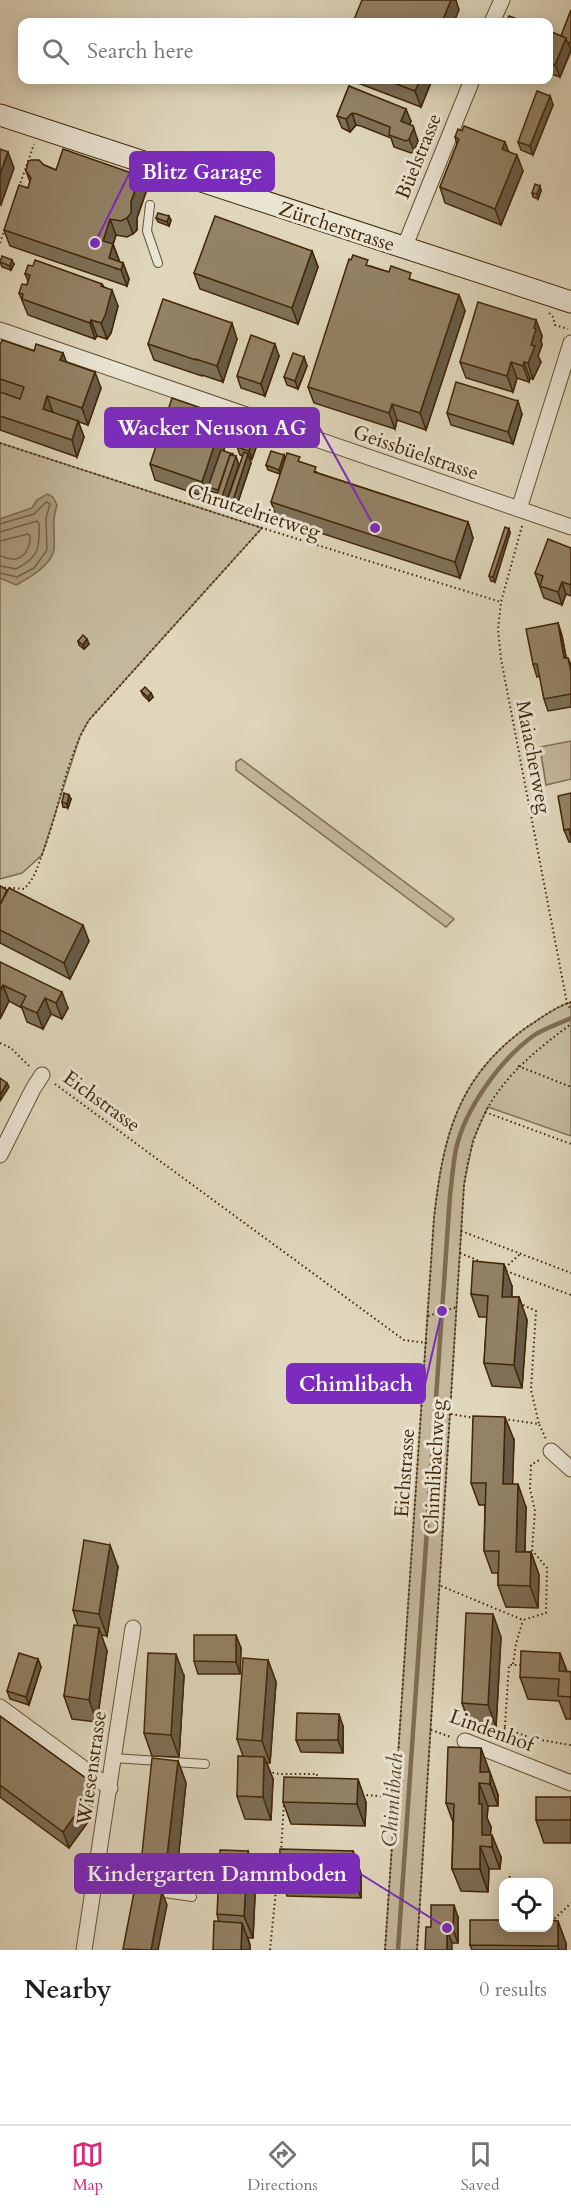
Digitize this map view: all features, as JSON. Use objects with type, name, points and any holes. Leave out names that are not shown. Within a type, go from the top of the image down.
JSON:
[{"type":"main road","name":"Zürcherstrasse","points":[[0,115],[571,302]]},
{"type":"street","points":[[494,18],[502,0]]},
{"type":"street","name":"Büelstrasse","points":[[404,248],[470,84]]},
{"type":"street","name":"Geissbüelstrasse","points":[[0,330],[571,527]]},
{"type":"street","points":[[519,509],[571,344]]},
{"type":"street","points":[[0,1155],[42,1075]]},
{"type":"street","points":[[551,1452],[571,1470]]},
{"type":"street","name":"Wiesenstrasse","points":[[84,1950],[133,1628]]},
{"type":"street","points":[[0,1707],[110,1788]]},
{"type":"street","name":"Lindenhof","points":[[465,1741],[571,1783]]},
{"type":"lane","points":[[150,205],[147,231],[158,263]]},
{"type":"lane","points":[[113,1758],[205,1764]]},
{"type":"lane","points":[[95,1883],[192,1897]]},
{"type":"path","points":[[19,189],[36,139]]},
{"type":"path","points":[[0,243],[8,221]]},
{"type":"path","name":"Chrutzelrietweg","points":[[0,443],[501,602]]},
{"type":"path","name":"Maiacherweg","points":[[519,509],[523,521],[501,602],[498,629],[501,659],[570,1005]]},
{"type":"path","points":[[0,887],[24,889],[34,879],[80,736],[89,720],[262,528]]},
{"type":"path","points":[[427,1343],[434,1218],[439,1174],[449,1130],[465,1093],[488,1061],[514,1037],[542,1017],[570,1005]]},
{"type":"path","name":"Chimlibachweg","points":[[417,1950],[467,1162],[473,1140],[485,1112],[506,1080],[518,1066],[571,1024]]},
{"type":"path","name":"Eichstrasse","points":[[0,1043],[11,1048],[42,1075],[404,1340],[427,1343],[385,1950]]},
{"type":"path","points":[[518,1066],[571,1087]]},
{"type":"path","points":[[485,1112],[571,1144]]},
{"type":"path","points":[[461,1231],[571,1273]]},
{"type":"path","points":[[460,1253],[492,1266]]},
{"type":"path","points":[[520,1254],[503,1270],[571,1295]]},
{"type":"path","points":[[441,1586],[523,1620],[546,1613],[547,1568],[532,1550],[534,1511],[530,1489],[531,1465],[551,1452],[539,1424],[531,1390],[536,1311],[519,1304]]},
{"type":"path","points":[[428,1316],[457,1307]]},
{"type":"path","points":[[451,1414],[478,1419]]},
{"type":"path","points":[[499,1419],[539,1424]]},
{"type":"path","points":[[513,1665],[523,1620]]},
{"type":"path","points":[[503,1756],[509,1665],[525,1665]]},
{"type":"path","points":[[504,1728],[534,1739],[571,1745]]},
{"type":"path","name":"Lindenhof","points":[[431,1730],[465,1741]]},
{"type":"path","points":[[268,1772],[317,1774],[317,1783]]},
{"type":"path","points":[[363,1795],[397,1797]]},
{"type":"path","points":[[270,1950],[284,1800]]},
{"type":"path","points":[[509,1878],[510,1873]]},
{"type":"path","points":[[553,1921],[571,1903]]},
{"type":"shaded area","points":[[0,443],[262,528],[89,720],[80,736],[42,855],[22,873],[0,879],[0,578],[16,584],[45,566],[54,549],[54,522],[57,505],[37,500],[32,508],[0,519]]},
{"type":"shaded area","points":[[571,741],[571,779],[546,785],[540,747]]},
{"type":"shaded area","points":[[241,759],[454,919],[446,927],[236,770],[236,762]]},
{"type":"shaded area","points":[[571,1002],[571,1136],[488,1107],[473,1140],[464,1185],[417,1950],[385,1950],[434,1218],[442,1161],[458,1111],[469,1088],[484,1067],[503,1046],[527,1027]]},
{"type":"water","points":[[47,494],[53,497],[57,505],[52,555],[39,570],[16,585],[0,578],[0,519],[32,508],[37,500]]},
{"type":"building","points":[[362,0],[451,0],[444,18],[355,18]]},
{"type":"building","points":[[571,10],[571,43],[561,36]]},
{"type":"building","points":[[553,33],[566,38],[555,65],[553,64]]},
{"type":"building","points":[[397,84],[418,84],[415,91]]},
{"type":"building","points":[[349,86],[406,109],[401,121],[414,128],[409,139],[406,141],[389,135],[390,127],[357,114],[352,113],[346,119],[337,116]]},
{"type":"building","points":[[537,91],[550,96],[530,146],[518,142]]},
{"type":"building","points":[[464,126],[505,142],[502,149],[517,155],[495,209],[440,187],[459,139],[455,137],[458,129],[462,131]]},
{"type":"building","points":[[0,149],[8,152],[0,174]]},
{"type":"building","points":[[63,149],[140,176],[131,202],[131,213],[121,221],[110,219],[103,241],[113,244],[109,258],[123,263],[121,270],[4,230],[19,185],[28,188],[31,178],[26,171],[28,162],[39,160],[56,170]]},
{"type":"building","points":[[535,184],[540,186],[537,194],[532,193]]},
{"type":"building","points":[[158,213],[169,216],[167,222],[156,218]]},
{"type":"building","points":[[215,216],[312,251],[292,308],[194,273]]},
{"type":"building","points":[[353,255],[368,260],[366,265],[389,272],[391,266],[411,273],[409,279],[459,295],[420,413],[392,404],[389,413],[308,387],[349,259],[351,260]]},
{"type":"building","points":[[2,256],[12,260],[10,266],[0,262]]},
{"type":"building","points":[[35,260],[102,284],[101,286],[112,290],[101,323],[91,320],[90,323],[22,299],[23,294],[19,293],[22,284],[27,285],[30,275],[25,274],[28,265],[33,266]]},
{"type":"building","points":[[163,299],[232,323],[217,366],[148,344]]},
{"type":"building","points":[[478,302],[536,320],[531,345],[535,346],[528,363],[524,362],[523,366],[511,362],[507,376],[460,362]]},
{"type":"building","points":[[251,335],[275,344],[261,384],[237,376]]},
{"type":"building","points":[[2,340],[34,351],[36,344],[63,353],[60,360],[95,372],[82,408],[47,396],[43,409],[78,421],[72,440],[0,416],[0,392],[20,399],[24,387],[0,379]]},
{"type":"building","points":[[293,353],[304,357],[295,381],[284,377]]},
{"type":"building","points":[[456,382],[518,401],[508,432],[447,413]]},
{"type":"building","points":[[172,398],[224,416],[202,482],[150,464]]},
{"type":"building","points":[[243,429],[255,433],[249,451],[237,447]]},
{"type":"building","points":[[221,450],[233,456],[230,455],[218,490],[208,487]]},
{"type":"building","points":[[271,451],[284,455],[279,470],[266,465]]},
{"type":"building","points":[[244,452],[248,454],[233,500],[228,498]]},
{"type":"building","points":[[287,453],[300,457],[298,461],[316,467],[314,472],[468,522],[455,562],[271,502]]},
{"type":"building","points":[[230,455],[236,456],[222,497],[217,495]]},
{"type":"building","points":[[505,527],[509,529],[493,577],[489,576]]},
{"type":"building","points":[[548,539],[571,548],[571,585],[562,582],[558,592],[540,586],[543,576],[535,573]]},
{"type":"building","points":[[558,623],[564,658],[568,658],[571,672],[571,694],[544,699],[537,664],[533,664],[526,629]]},
{"type":"building","points":[[83,635],[87,639],[83,645],[78,641]]},
{"type":"building","points":[[145,687],[151,693],[148,697],[141,691]]},
{"type":"building","points":[[64,793],[69,795],[67,804],[62,802]]},
{"type":"building","points":[[571,793],[571,838],[569,829],[564,830],[558,796]]},
{"type":"building","points":[[0,886],[7,890],[0,905]]},
{"type":"building","points":[[9,888],[83,925],[64,963],[0,930],[0,905]]},
{"type":"building","points":[[0,962],[62,992],[56,1003],[45,998],[37,1013],[21,1006],[26,996],[3,985],[0,991]]},
{"type":"building","points":[[0,1078],[7,1083],[0,1095]]},
{"type":"building","points":[[473,1261],[504,1264],[502,1297],[519,1297],[514,1365],[484,1363],[488,1296],[471,1294]]},
{"type":"building","points":[[473,1416],[505,1417],[503,1484],[518,1484],[516,1552],[531,1552],[530,1586],[498,1585],[499,1551],[484,1551],[486,1483],[471,1483]]},
{"type":"building","points":[[84,1540],[110,1545],[99,1614],[73,1610]]},
{"type":"building","points":[[466,1613],[493,1614],[488,1705],[462,1703]]},
{"type":"building","points":[[74,1625],[99,1628],[89,1700],[64,1696]]},
{"type":"building","points":[[194,1635],[236,1635],[236,1662],[194,1661]]},
{"type":"building","points":[[521,1651],[560,1653],[559,1671],[571,1672],[571,1697],[558,1696],[559,1679],[520,1677]]},
{"type":"building","points":[[19,1653],[38,1659],[26,1697],[7,1691]]},
{"type":"building","points":[[148,1653],[176,1654],[171,1735],[144,1733]]},
{"type":"building","points":[[243,1658],[268,1660],[262,1741],[237,1739]]},
{"type":"building","points":[[297,1713],[339,1714],[338,1740],[296,1740]]},
{"type":"building","points":[[0,1716],[87,1779],[84,1803],[63,1832],[0,1785]]},
{"type":"building","points":[[448,1747],[481,1748],[480,1772],[490,1772],[490,1784],[479,1783],[482,1835],[492,1835],[492,1847],[480,1846],[480,1869],[452,1869],[454,1804],[446,1803]]},
{"type":"building","points":[[238,1756],[264,1757],[263,1797],[237,1796]]},
{"type":"building","points":[[152,1758],[178,1761],[167,1856],[142,1854]]},
{"type":"building","points":[[284,1777],[358,1779],[357,1804],[283,1802]]},
{"type":"building","points":[[536,1797],[571,1797],[571,1820],[536,1820]]},
{"type":"building","points":[[280,1849],[353,1851],[352,1876],[279,1873]]},
{"type":"building","points":[[220,1850],[248,1851],[244,1916],[217,1914]]},
{"type":"building","points":[[135,1887],[162,1892],[151,1950],[123,1949]]},
{"type":"building","points":[[431,1905],[454,1905],[453,1930],[447,1930],[447,1950],[425,1950],[426,1927],[431,1927]]},
{"type":"building","points":[[470,1920],[499,1920],[499,1932],[553,1932],[553,1920],[558,1921],[558,1946],[470,1945]]},
{"type":"building","points":[[214,1921],[242,1923],[241,1950],[213,1950]]},
{"type":"waterway","name":"Chimlibach","points":[[398,1950],[450,1195],[456,1149],[467,1118],[476,1102],[508,1058],[537,1033],[571,1018]]},
{"type":"place","name":"Blitz Garage","points":[[95,243]]},
{"type":"place","name":"Wacker Neuson AG","points":[[375,528]]},
{"type":"place","name":"Chimlibach","points":[[442,1311]]},
{"type":"place","name":"Kindergarten Dammboden","points":[[447,1928]]}]
